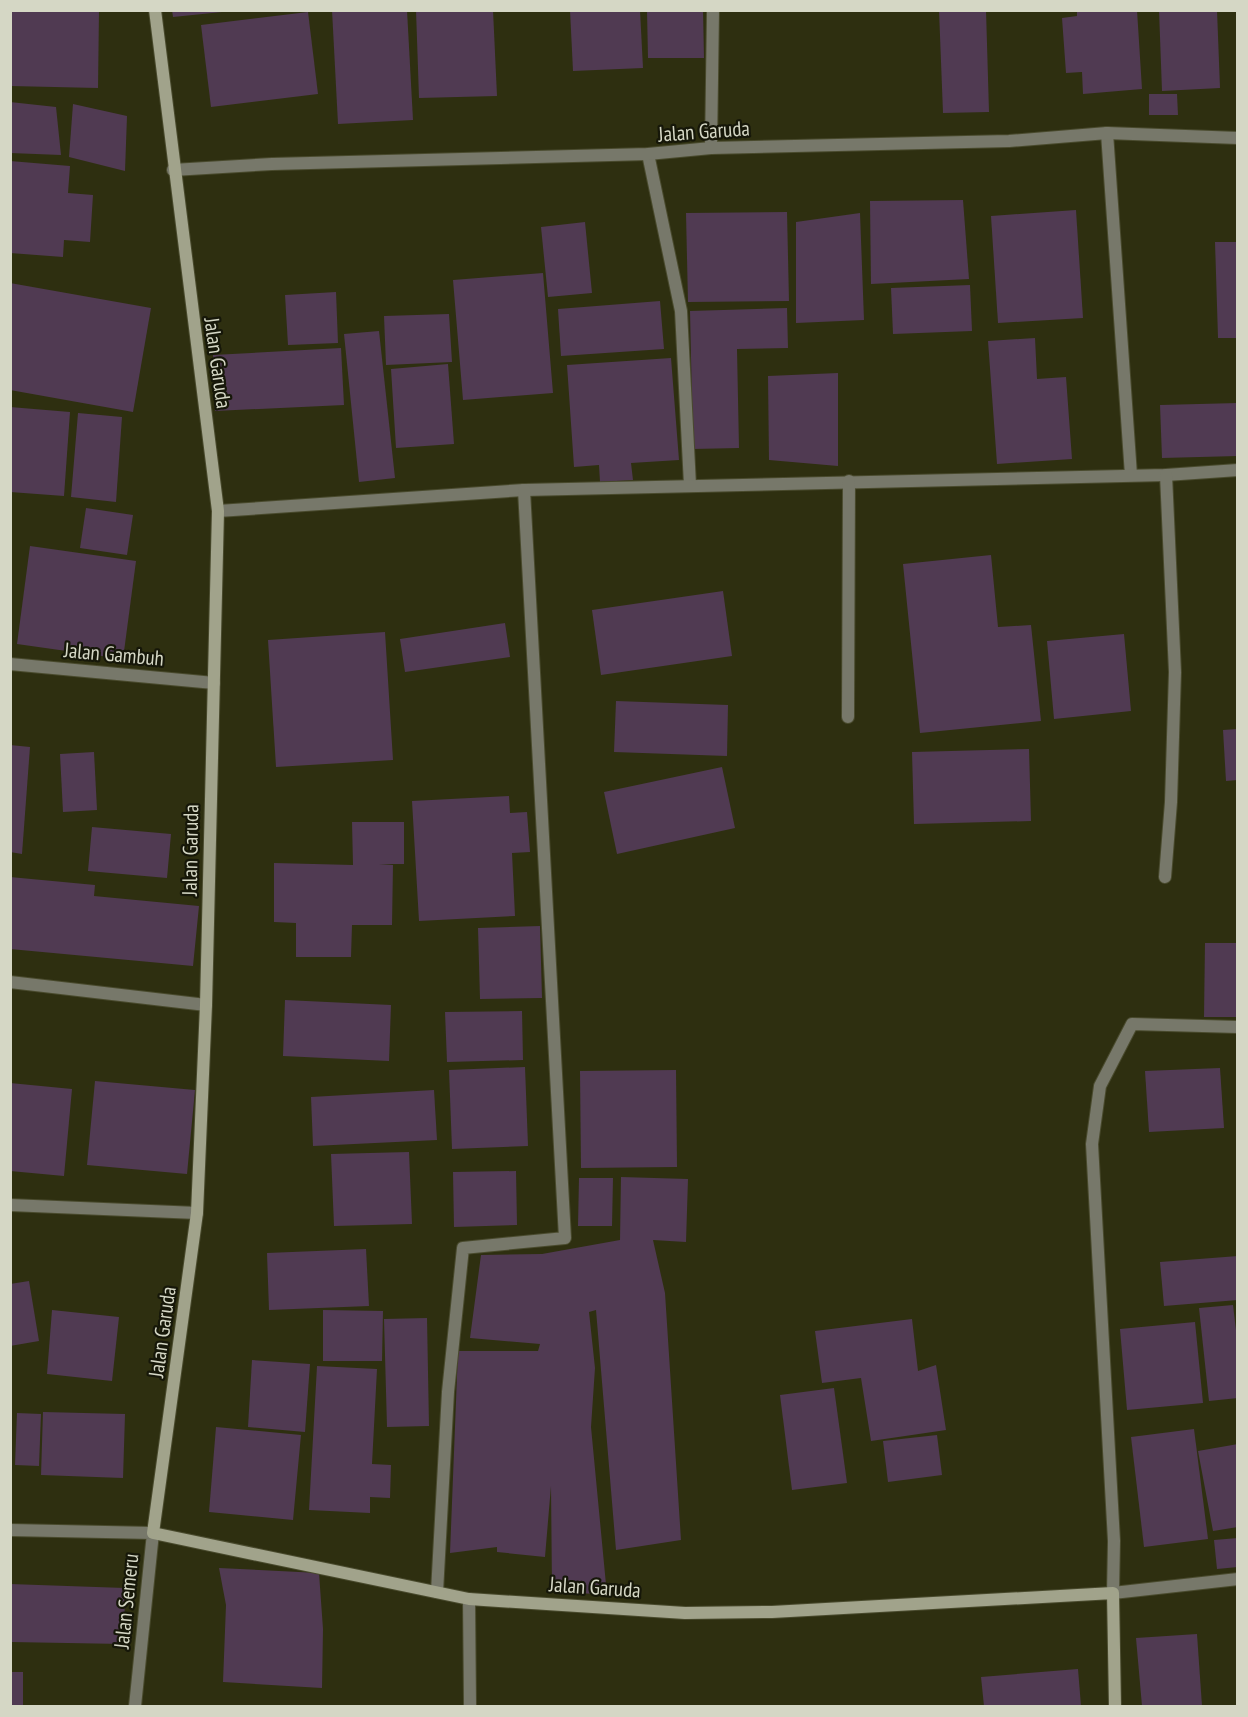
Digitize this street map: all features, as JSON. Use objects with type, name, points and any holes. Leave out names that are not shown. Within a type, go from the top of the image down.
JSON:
[{"type":"main road","name":"Jalan Garuda","points":[[155,10],[173,170],[218,511],[206,1005],[197,1213],[153,1533],[469,1599],[686,1613],[772,1612],[1113,1593]]},
{"type":"main road","points":[[1113,1593],[1115,1707]]},
{"type":"street","points":[[711,148],[713,10]]},
{"type":"street","name":"Jalan Garuda","points":[[173,170],[272,164],[648,154],[711,148],[1009,141],[1107,133],[1238,138]]},
{"type":"street","points":[[1107,133],[1131,475]]},
{"type":"street","points":[[648,154],[681,311],[690,485]]},
{"type":"street","points":[[218,511],[524,490],[1166,475],[1238,470]]},
{"type":"street","points":[[1165,877],[1171,802],[1174,672],[1166,475]]},
{"type":"street","points":[[848,717],[849,481]]},
{"type":"street","points":[[437,1592],[448,1392],[463,1248],[565,1238],[524,490]]},
{"type":"street","name":"Jalan Gambuh","points":[[10,664],[214,683]]},
{"type":"street","points":[[10,982],[206,1005]]},
{"type":"street","points":[[1238,1027],[1132,1024],[1100,1086],[1092,1144],[1114,1541],[1113,1593],[1238,1579]]},
{"type":"street","points":[[10,1205],[197,1213]]},
{"type":"street","name":"Jalan Semeru","points":[[10,1530],[153,1533],[135,1707]]},
{"type":"street","points":[[469,1599],[470,1707]]},
{"type":"building","points":[[10,10],[99,10],[98,88],[10,86]]},
{"type":"building","points":[[172,10],[222,10],[222,12],[173,17]]},
{"type":"building","points":[[332,10],[407,10],[413,120],[338,124]]},
{"type":"building","points":[[416,10],[493,10],[497,96],[419,98]]},
{"type":"building","points":[[570,10],[640,10],[643,68],[573,71]]},
{"type":"building","points":[[647,10],[703,10],[704,58],[648,58]]},
{"type":"building","points":[[939,10],[986,10],[989,112],[943,113]]},
{"type":"building","points":[[1077,10],[1137,10],[1142,89],[1083,94],[1082,72],[1066,73],[1062,18],[1077,16]]},
{"type":"building","points":[[1159,10],[1217,10],[1220,88],[1162,91]]},
{"type":"building","points":[[308,12],[318,94],[211,107],[201,25]]},
{"type":"building","points":[[1149,94],[1177,94],[1178,115],[1149,115]]},
{"type":"building","points":[[10,102],[56,107],[61,155],[10,153]]},
{"type":"building","points":[[73,104],[127,116],[125,171],[69,157]]},
{"type":"building","points":[[10,161],[70,166],[68,193],[93,195],[90,242],[64,240],[63,257],[10,253]]},
{"type":"building","points":[[963,200],[969,279],[871,284],[870,201]]},
{"type":"building","points":[[1076,210],[1083,318],[998,323],[991,216]]},
{"type":"building","points":[[787,212],[789,301],[688,302],[686,213]]},
{"type":"building","points":[[860,213],[864,320],[796,323],[796,222]]},
{"type":"building","points":[[585,222],[592,293],[548,297],[541,227]]},
{"type":"building","points":[[1215,242],[1238,242],[1238,338],[1218,338]]},
{"type":"building","points":[[543,273],[553,393],[463,400],[453,280]]},
{"type":"building","points":[[10,283],[151,308],[133,412],[10,390]]},
{"type":"building","points":[[970,285],[972,331],[893,334],[891,288]]},
{"type":"building","points":[[336,292],[338,343],[288,345],[285,295]]},
{"type":"building","points":[[660,301],[664,349],[561,356],[558,309]]},
{"type":"building","points":[[787,308],[788,348],[737,349],[739,448],[693,449],[690,311]]},
{"type":"building","points":[[449,314],[452,362],[386,365],[384,316]]},
{"type":"building","points":[[379,331],[395,478],[359,482],[344,334]]},
{"type":"building","points":[[1035,338],[1037,379],[1066,377],[1072,459],[997,464],[988,341]]},
{"type":"building","points":[[341,348],[344,405],[215,411],[213,355]]},
{"type":"building","points":[[671,358],[679,460],[631,463],[633,480],[600,482],[599,465],[574,467],[567,365]]},
{"type":"building","points":[[448,364],[454,444],[396,448],[391,369]]},
{"type":"building","points":[[838,373],[838,466],[769,460],[768,376]]},
{"type":"building","points":[[1238,403],[1238,456],[1162,458],[1160,405]]},
{"type":"building","points":[[10,407],[70,412],[64,496],[10,492]]},
{"type":"building","points":[[78,413],[122,417],[116,502],[71,497]]},
{"type":"building","points":[[86,508],[133,515],[127,555],[80,548]]},
{"type":"building","points":[[30,546],[136,561],[123,659],[17,644]]},
{"type":"building","points":[[991,555],[998,627],[1031,625],[1041,721],[920,733],[903,564]]},
{"type":"building","points":[[723,591],[732,656],[601,675],[592,610]]},
{"type":"building","points":[[505,623],[510,657],[405,672],[400,639]]},
{"type":"building","points":[[385,632],[393,760],[276,767],[268,640]]},
{"type":"building","points":[[1124,634],[1131,711],[1054,719],[1047,641]]},
{"type":"building","points":[[616,701],[728,705],[727,756],[614,752]]},
{"type":"building","points":[[1238,729],[1238,780],[1226,781],[1223,730]]},
{"type":"building","points":[[10,745],[30,747],[22,854],[10,852]]},
{"type":"building","points":[[1029,749],[1031,821],[914,824],[912,752]]},
{"type":"building","points":[[94,752],[97,810],[63,812],[60,754]]},
{"type":"building","points":[[722,767],[735,828],[617,854],[604,792]]},
{"type":"building","points":[[509,796],[510,813],[527,812],[530,852],[512,853],[515,916],[419,921],[412,801]]},
{"type":"building","points":[[352,822],[404,822],[404,864],[379,864],[393,865],[392,925],[352,925],[351,957],[296,957],[296,923],[274,922],[274,863],[353,865]]},
{"type":"building","points":[[92,827],[171,834],[167,878],[88,871]]},
{"type":"building","points":[[10,877],[95,885],[94,896],[199,906],[193,966],[10,949]]},
{"type":"building","points":[[540,926],[542,998],[480,999],[478,928]]},
{"type":"building","points":[[1205,943],[1238,943],[1238,1017],[1204,1017]]},
{"type":"building","points":[[285,1000],[391,1005],[389,1061],[283,1056]]},
{"type":"building","points":[[522,1011],[523,1060],[447,1062],[445,1012]]},
{"type":"building","points":[[525,1067],[528,1146],[452,1149],[449,1070]]},
{"type":"building","points":[[1220,1068],[1224,1128],[1149,1132],[1145,1071]]},
{"type":"building","points":[[676,1070],[677,1167],[581,1168],[580,1071]]},
{"type":"building","points":[[95,1081],[195,1090],[187,1174],[87,1165]]},
{"type":"building","points":[[10,1083],[72,1089],[64,1176],[10,1171]]},
{"type":"building","points":[[434,1090],[437,1140],[313,1146],[311,1097]]},
{"type":"building","points":[[409,1152],[412,1224],[334,1226],[331,1154]]},
{"type":"building","points":[[516,1171],[517,1225],[454,1227],[453,1172]]},
{"type":"building","points":[[621,1177],[688,1179],[686,1242],[653,1240],[665,1293],[681,1540],[616,1550],[596,1310],[589,1312],[595,1368],[591,1427],[607,1595],[552,1591],[551,1486],[545,1557],[497,1552],[497,1547],[450,1553],[458,1351],[538,1351],[540,1344],[470,1338],[481,1255],[542,1254],[620,1240]]},
{"type":"building","points":[[579,1178],[613,1178],[612,1226],[578,1226]]},
{"type":"building","points":[[366,1249],[369,1306],[269,1310],[267,1253]]},
{"type":"building","points":[[1238,1256],[1238,1300],[1164,1306],[1160,1262]]},
{"type":"building","points":[[29,1281],[39,1341],[10,1346],[10,1284]]},
{"type":"building","points":[[1233,1305],[1238,1347],[1238,1398],[1209,1401],[1199,1308]]},
{"type":"building","points":[[52,1310],[119,1317],[112,1381],[47,1374]]},
{"type":"building","points":[[323,1310],[383,1311],[382,1361],[323,1361]]},
{"type":"building","points":[[427,1318],[429,1426],[387,1427],[384,1319]]},
{"type":"building","points":[[912,1319],[918,1371],[936,1365],[946,1430],[871,1441],[861,1378],[822,1383],[815,1331]]},
{"type":"building","points":[[1195,1322],[1203,1403],[1127,1410],[1120,1329]]},
{"type":"building","points":[[252,1360],[310,1364],[305,1432],[248,1427]]},
{"type":"building","points":[[317,1366],[377,1369],[372,1464],[391,1465],[390,1498],[370,1497],[370,1513],[309,1510]]},
{"type":"building","points":[[834,1388],[847,1483],[792,1490],[780,1395]]},
{"type":"building","points":[[43,1412],[125,1414],[123,1478],[41,1475]]},
{"type":"building","points":[[17,1413],[41,1414],[39,1466],[15,1465]]},
{"type":"building","points":[[216,1427],[301,1435],[293,1520],[209,1512]]},
{"type":"building","points":[[1194,1429],[1208,1539],[1144,1547],[1131,1437]]},
{"type":"building","points":[[937,1435],[942,1475],[888,1482],[883,1441]]},
{"type":"building","points":[[1238,1444],[1238,1527],[1213,1531],[1198,1451]]},
{"type":"building","points":[[1238,1538],[1238,1567],[1217,1569],[1214,1540]]},
{"type":"building","points":[[219,1568],[319,1573],[323,1629],[322,1688],[223,1682],[226,1605]]},
{"type":"building","points":[[10,1584],[125,1588],[124,1644],[10,1642]]},
{"type":"building","points":[[1197,1634],[1202,1706],[1142,1706],[1136,1638]]},
{"type":"building","points":[[1078,1669],[1081,1706],[984,1706],[981,1677]]},
{"type":"building","points":[[10,1672],[23,1672],[23,1706],[10,1706]]}]
